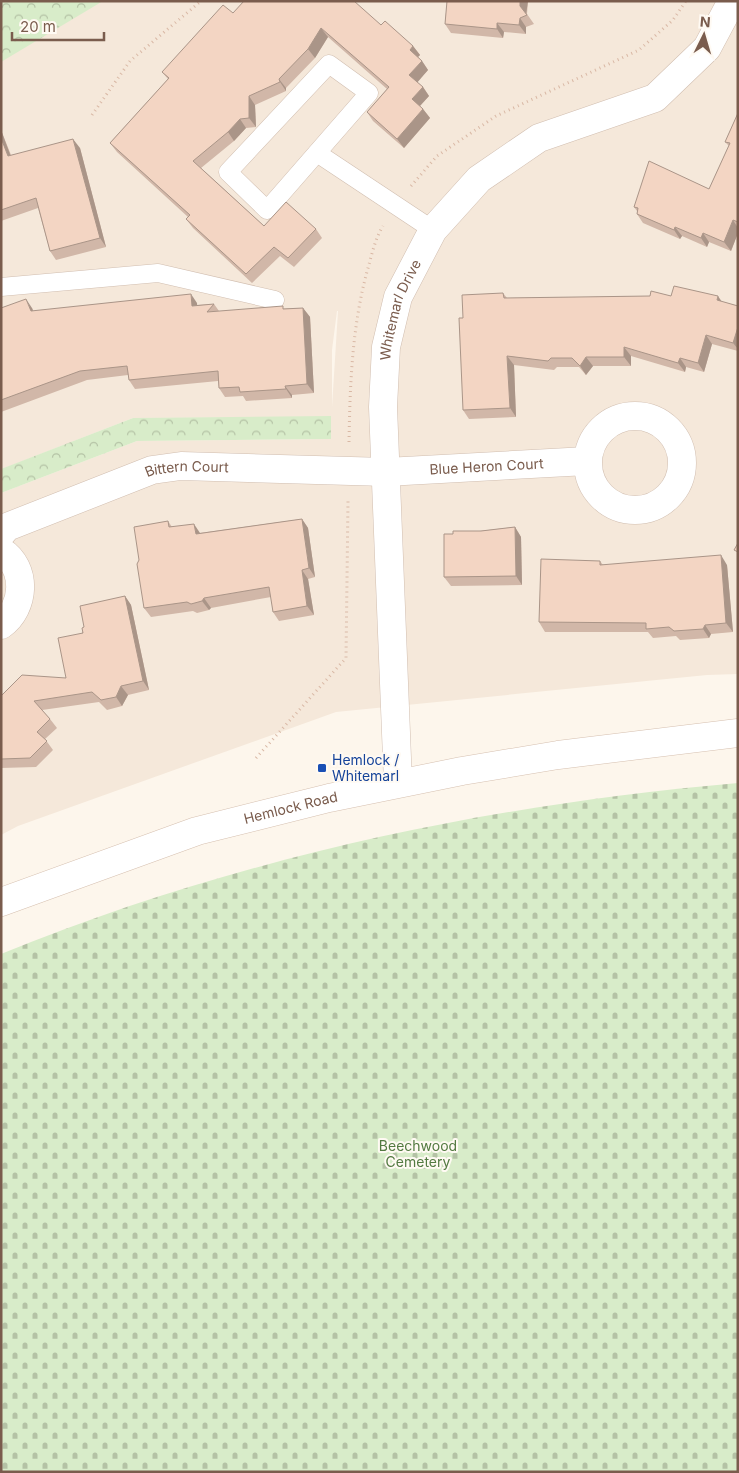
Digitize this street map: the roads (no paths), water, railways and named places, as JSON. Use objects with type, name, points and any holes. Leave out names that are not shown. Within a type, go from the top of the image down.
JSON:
[{"type":"street","name":"Whitemarl Drive","points":[[398,783],[383,407],[386,347],[398,297],[433,230],[479,179],[539,138],[655,98],[707,48],[732,1]]},
{"type":"street","name":"Blue Heron Court","points":[[386,472],[587,460]]},
{"type":"street","name":"Bittern Court","points":[[1,625],[8,621],[16,608],[21,594],[20,579],[3,532],[152,470],[181,466],[386,472]]},
{"type":"street","name":"Hemlock Road","points":[[1,902],[197,831],[329,798],[398,783],[558,755],[738,733]]},
{"type":"lane","points":[[329,64],[369,93],[317,153],[267,210],[228,172],[329,64]]},
{"type":"lane","points":[[317,153],[433,230]]},
{"type":"lane","points":[[1,287],[158,273],[275,300]]},
{"type":"place","name":"Hemlock / Whitemarl","points":[[322,768]]},
{"type":"park label","name":"Beechwood Cemetery","points":[[418,1154]]}]
